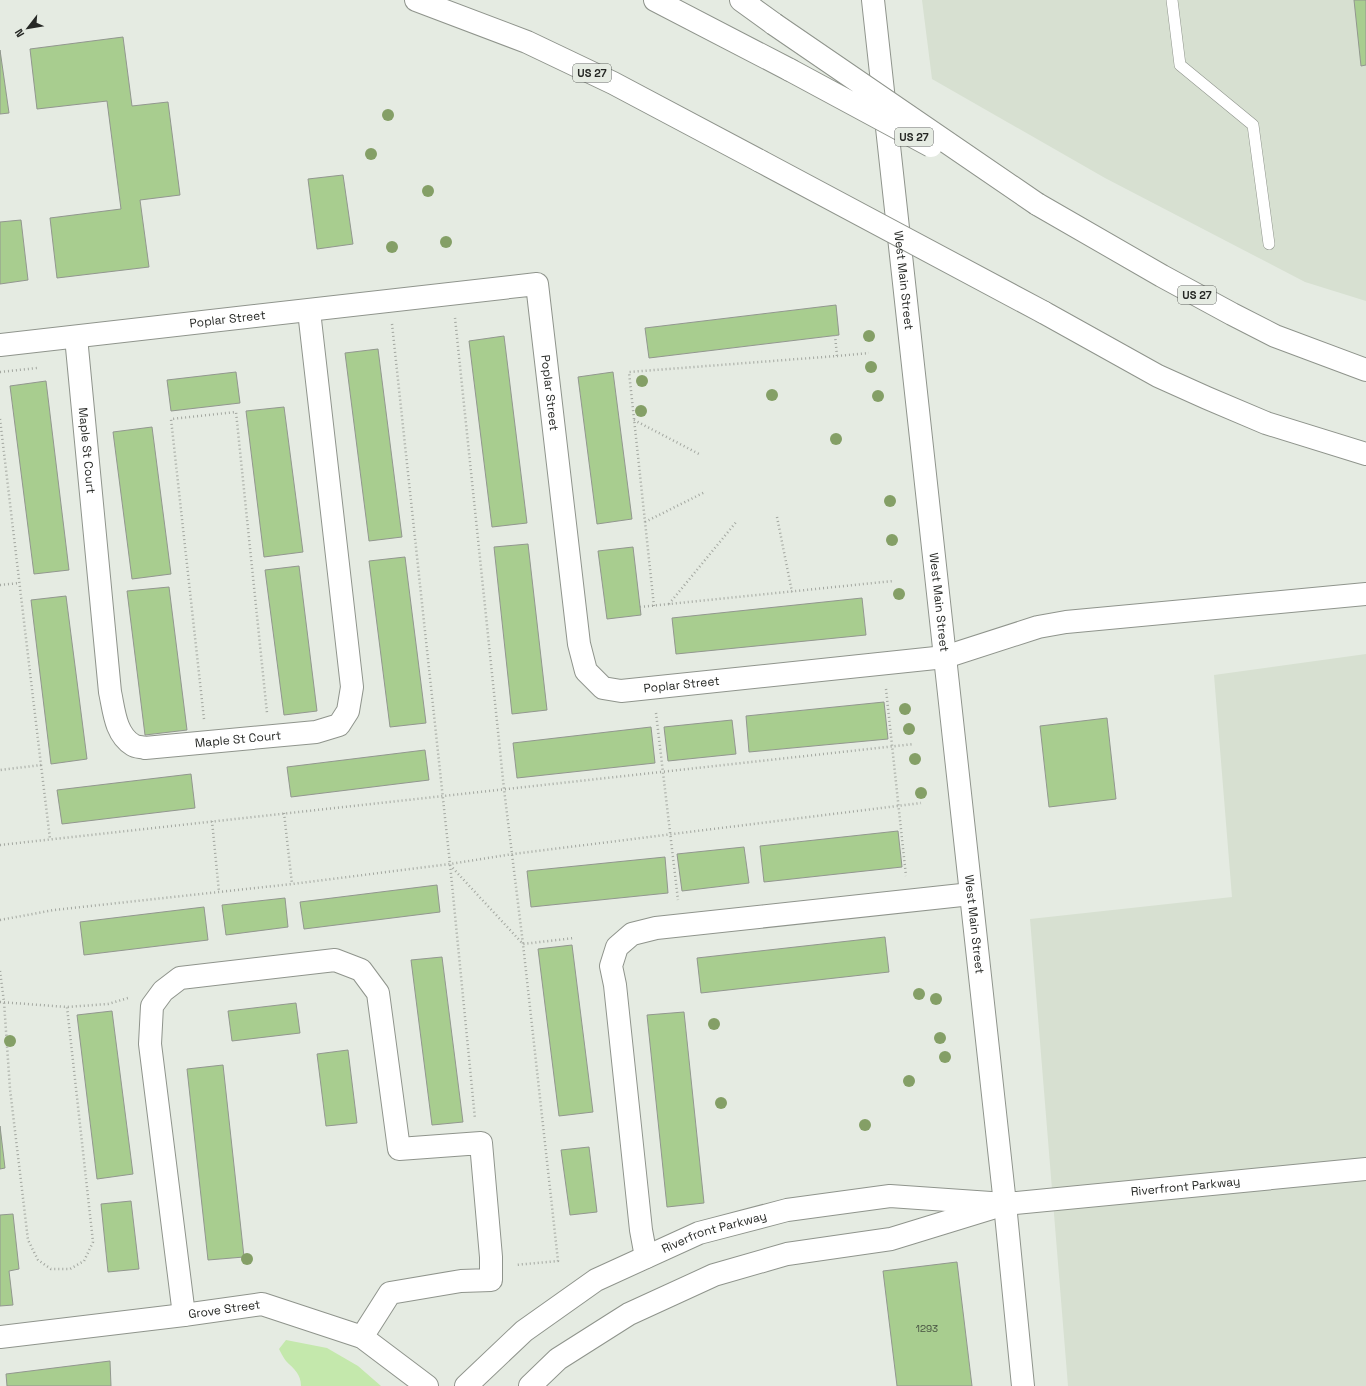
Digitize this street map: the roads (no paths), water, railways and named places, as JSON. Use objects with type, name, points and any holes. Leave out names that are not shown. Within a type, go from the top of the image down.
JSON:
[{"type":"main road","name":"US 27","points":[[416,0],[527,42],[613,83],[1043,312],[1158,376],[1266,423],[1366,454]]},
{"type":"main road","name":"US 27","points":[[655,0],[790,70],[1037,204],[1162,276],[1232,314],[1275,336],[1366,370]]},
{"type":"main road","points":[[741,0],[1037,204]]},
{"type":"main road","name":"West Main Street","points":[[873,0],[1005,1204],[1023,1386]]},
{"type":"main road","name":"Poplar Street","points":[[0,345],[537,284],[578,637],[586,671],[603,688],[621,691],[945,657],[1038,627],[1066,622],[1366,594]]},
{"type":"main road","name":"Maple St Court","points":[[76,337],[110,692],[115,720],[124,737],[134,745],[145,748],[316,732],[339,725],[348,711],[352,687],[309,311]]},
{"type":"main road","points":[[646,1257],[641,1230],[615,985],[611,966],[617,946],[632,934],[656,928],[971,894]]},
{"type":"main road","points":[[184,1315],[150,1044],[152,1006],[163,991],[180,978],[335,960],[361,970],[378,993],[399,1149],[479,1143],[491,1257],[491,1280],[461,1281],[390,1292],[362,1337]]},
{"type":"main road","name":"Riverfront Parkway","points":[[466,1386],[524,1331],[596,1280],[699,1233],[786,1210],[890,1196],[1005,1204],[1366,1169]]},
{"type":"main road","name":"Riverfront Parkway","points":[[530,1386],[558,1359],[629,1314],[714,1275],[787,1254],[891,1240],[1005,1204]]},
{"type":"main road","name":"Grove Street","points":[[0,1337],[262,1304],[362,1337],[427,1386]]},
{"type":"lane","points":[[1172,0],[1180,66],[1253,125],[1269,244]]}]
